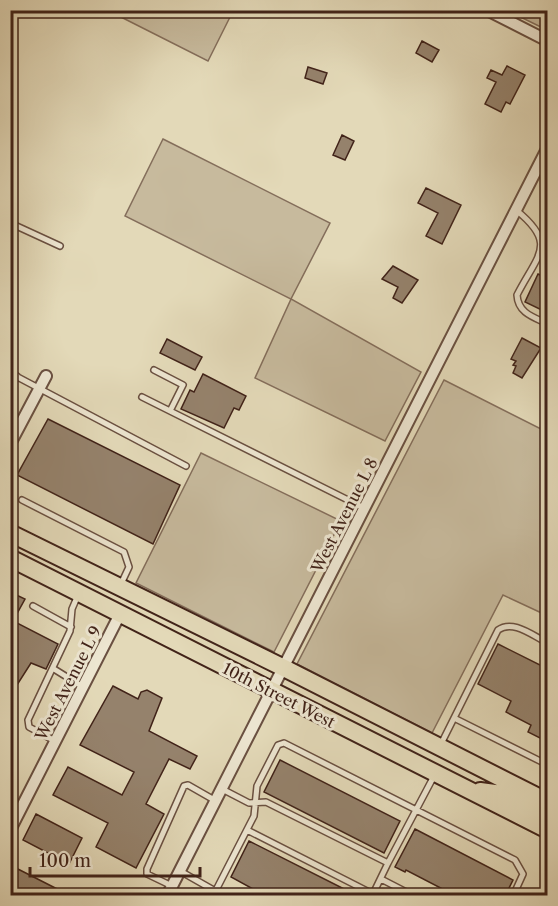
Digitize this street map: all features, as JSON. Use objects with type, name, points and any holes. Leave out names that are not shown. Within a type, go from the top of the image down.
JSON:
[{"type":"main road","name":"10th Street West","points":[[10,533],[548,802]]},
{"type":"main road","name":"10th Street West","points":[[10,558],[548,831]]},
{"type":"main road","points":[[120,614],[128,607],[136,608],[175,626],[208,631]]},
{"type":"main road","points":[[467,790],[502,794],[548,816]]},
{"type":"street","points":[[487,10],[548,41]]},
{"type":"street","name":"West Avenue L 8","points":[[170,891],[548,147]]},
{"type":"street","points":[[10,444],[46,376]]},
{"type":"street","name":"West Avenue L 9","points":[[10,830],[120,614]]},
{"type":"lane","points":[[516,210],[535,226],[542,239],[541,250],[517,295],[518,304],[522,311],[548,324]]},
{"type":"lane","points":[[10,224],[60,246]]},
{"type":"lane","points":[[541,250],[548,253]]},
{"type":"lane","points":[[154,370],[183,385],[170,411]]},
{"type":"lane","points":[[10,373],[186,466]]},
{"type":"lane","points":[[10,389],[17,376]]},
{"type":"lane","points":[[142,397],[364,508]]},
{"type":"lane","points":[[22,501],[124,552],[129,567],[119,588]]},
{"type":"lane","points":[[55,741],[29,727],[28,720],[54,669],[70,627],[72,609],[79,594]]},
{"type":"lane","points":[[33,606],[70,627]]},
{"type":"lane","points":[[439,747],[498,630],[515,626],[548,643]]},
{"type":"lane","points":[[54,669],[82,687]]},
{"type":"lane","points":[[454,718],[548,765]]},
{"type":"lane","points":[[214,893],[254,816],[257,786],[278,745],[284,743],[514,860],[523,874],[513,896]]},
{"type":"lane","points":[[247,830],[372,895],[435,773]]},
{"type":"lane","points":[[170,891],[147,874],[147,869],[184,786],[188,785],[216,801]]},
{"type":"lane","points":[[222,789],[249,803],[266,802],[388,864]]},
{"type":"lane","points":[[180,871],[214,893],[224,896]]},
{"type":"lane","points":[[381,879],[411,895]]},
{"type":"lane","points":[[543,896],[548,887]]},
{"type":"shaded area","points":[[109,11],[233,11],[208,61]]},
{"type":"shaded area","points":[[508,11],[547,11],[547,30]]},
{"type":"shaded area","points":[[163,139],[330,223],[291,299],[125,216]]},
{"type":"shaded area","points":[[291,299],[421,372],[385,441],[255,378]]},
{"type":"shaded area","points":[[444,380],[547,432],[548,616],[503,595],[432,733],[297,664]]},
{"type":"shaded area","points":[[201,453],[341,521],[274,652],[136,583]]},
{"type":"building","points":[[422,41],[439,50],[432,62],[416,53]]},
{"type":"building","points":[[507,66],[525,75],[510,104],[506,102],[501,112],[485,104],[496,82],[487,78],[491,70],[502,75]]},
{"type":"building","points":[[308,67],[327,73],[323,84],[305,78]]},
{"type":"building","points":[[342,135],[354,141],[345,160],[333,155]]},
{"type":"building","points":[[426,188],[461,205],[442,244],[426,236],[438,213],[418,203]]},
{"type":"building","points":[[393,266],[418,280],[402,303],[393,298],[398,287],[382,279]]},
{"type":"building","points":[[538,274],[548,279],[548,313],[525,302]]},
{"type":"building","points":[[522,338],[541,348],[522,378],[513,373],[516,366],[513,365],[516,361],[511,359]]},
{"type":"building","points":[[167,339],[202,357],[195,370],[160,353]]},
{"type":"building","points":[[203,374],[246,396],[239,410],[234,408],[224,428],[181,409],[190,390],[194,392]]},
{"type":"building","points":[[48,419],[180,485],[153,544],[17,475]]},
{"type":"building","points":[[10,592],[25,599],[13,621],[58,644],[46,669],[31,663],[10,696]]},
{"type":"building","points":[[498,644],[548,669],[548,742],[528,732],[531,725],[506,712],[511,701],[478,684]]},
{"type":"building","points":[[113,686],[138,699],[141,692],[147,690],[162,698],[149,731],[197,756],[190,769],[169,759],[146,804],[164,814],[136,868],[96,847],[108,823],[53,795],[68,767],[122,795],[134,772],[80,745]]},
{"type":"building","points":[[280,760],[400,821],[384,853],[264,792]]},
{"type":"building","points":[[36,814],[82,838],[69,864],[23,840]]},
{"type":"building","points":[[415,829],[513,880],[505,896],[456,896],[406,870],[405,872],[395,867]]},
{"type":"building","points":[[249,841],[358,896],[266,896],[231,877]]},
{"type":"building","points":[[10,865],[71,896],[10,896]]}]
